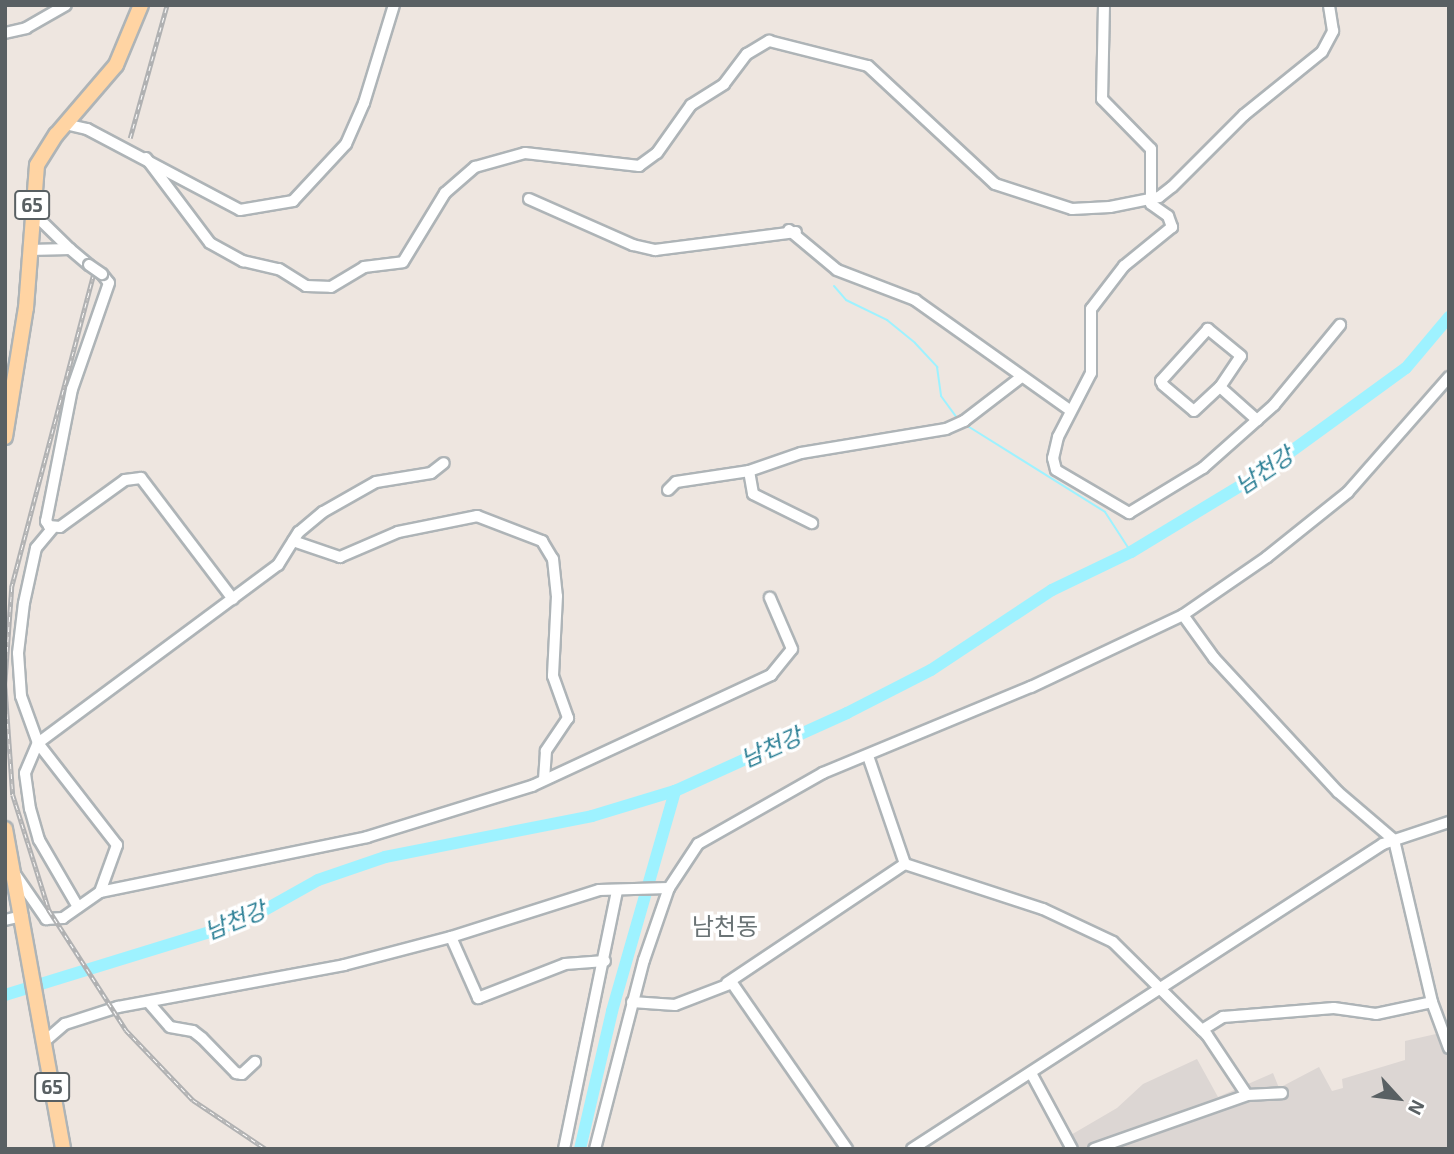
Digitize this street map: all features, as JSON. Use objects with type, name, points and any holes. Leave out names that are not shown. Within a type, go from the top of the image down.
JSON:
[{"type":"main road","name":"65","points":[[5,437],[26,308],[37,165],[65,124],[116,65],[141,5]]},
{"type":"main road","name":"65","points":[[5,829],[27,931],[63,1149]]},
{"type":"street","points":[[5,33],[26,28],[66,5]]},
{"type":"street","points":[[65,124],[88,129],[240,210],[293,201],[346,144],[364,103],[394,5]]},
{"type":"street","points":[[1104,5],[1102,99],[1151,149],[1151,198],[1172,227],[1124,266],[1091,309],[1091,373],[1058,437],[1054,466],[1076,485],[1129,513],[1203,468],[1257,420],[1311,363],[1340,325]]},
{"type":"street","points":[[146,158],[210,243],[243,261],[279,269],[306,286],[331,287],[363,267],[403,262],[445,193],[475,167],[525,153],[639,166],[657,153],[691,105],[724,84],[747,54],[769,41],[868,66],[981,174],[1005,188],[1072,209],[1151,198],[1172,187],[1244,115],[1322,52],[1333,31],[1329,5]]},
{"type":"street","points":[[529,200],[633,244],[655,250],[793,231],[837,270],[915,300],[1020,378],[1070,410]]},
{"type":"street","points":[[32,211],[109,283],[72,390],[52,473],[45,509],[46,521],[53,528]]},
{"type":"street","points":[[29,250],[70,249]]},
{"type":"street","points":[[1208,329],[1241,356],[1220,387],[1190,411],[1161,381],[1208,329]]},
{"type":"street","points":[[595,1149],[632,1002],[665,888],[698,844],[823,773],[1031,687],[1183,615],[1267,557],[1348,492],[1449,377]]},
{"type":"street","points":[[668,490],[676,482],[749,471],[810,451],[946,429],[964,421],[1020,378]]},
{"type":"street","points":[[1220,387],[1257,420]]},
{"type":"street","points":[[78,907],[39,840],[30,809],[25,773],[38,743],[278,565],[293,541],[323,512],[363,488],[395,477],[431,473],[444,463]]},
{"type":"street","points":[[749,471],[753,495],[812,523]]},
{"type":"street","points":[[100,892],[117,845],[38,743],[21,696],[18,653],[36,548],[53,528],[125,480],[141,478],[233,599]]},
{"type":"street","points":[[293,541],[340,557],[398,532],[467,516],[487,518],[542,541],[556,574],[553,676],[568,718],[546,751],[544,778]]},
{"type":"street","points":[[15,873],[46,919],[63,918],[100,892],[367,837],[544,778],[683,719],[771,675],[788,660],[792,649],[770,598]]},
{"type":"street","points":[[1183,615],[1214,658],[1343,797],[1394,840],[1432,1002],[1449,1048]]},
{"type":"street","points":[[868,756],[905,864]]},
{"type":"street","points":[[912,1149],[1394,840],[1449,822]]},
{"type":"street","points":[[632,1002],[675,1005],[727,984],[905,864]]},
{"type":"street","points":[[905,864],[1087,928],[1129,954],[1202,1030],[1247,1094]]},
{"type":"street","points":[[44,1042],[65,1024],[81,1017],[317,971],[451,937],[576,896],[617,890],[665,888]]},
{"type":"street","points":[[564,1149],[605,961],[617,890]]},
{"type":"street","points":[[5,920],[23,916]]},
{"type":"street","points":[[451,937],[478,998],[565,964],[605,961]]},
{"type":"street","points":[[727,984],[732,983],[747,1003],[847,1149]]},
{"type":"street","points":[[1202,1030],[1223,1017],[1334,1008],[1376,1014],[1432,1002]]},
{"type":"street","points":[[150,1004],[170,1027],[193,1031],[202,1038],[236,1073],[242,1074],[255,1062]]},
{"type":"street","points":[[1031,1073],[1072,1149]]},
{"type":"street","points":[[1094,1149],[1247,1094],[1282,1093]]},
{"type":"shaded area","points":[[1449,1031],[1449,1149],[1067,1149],[1064,1139],[1117,1108],[1143,1084],[1197,1059],[1218,1097],[1273,1073],[1279,1088],[1319,1067],[1332,1091],[1343,1088],[1342,1079],[1405,1060],[1405,1041]]},
{"type":"waterway","points":[[834,286],[846,300],[887,320],[915,343],[937,367],[941,396],[958,419]]},
{"type":"waterway","name":"남천강","points":[[5,995],[216,930],[261,912],[318,880],[385,857],[592,816],[675,791],[847,713],[931,670],[1052,590],[1131,552],[1260,474],[1406,368],[1449,317]]},
{"type":"waterway","points":[[966,425],[1105,512],[1131,552]]},
{"type":"waterway","points":[[580,1149],[612,1011],[675,791]]},
{"type":"railway","points":[[130,138],[167,5]]},
{"type":"railway","points":[[94,274],[12,587],[5,684],[13,795],[49,910],[126,1030],[193,1100],[266,1149]]},
{"type":"district","name":"남천동","points":[[725,926]]}]
